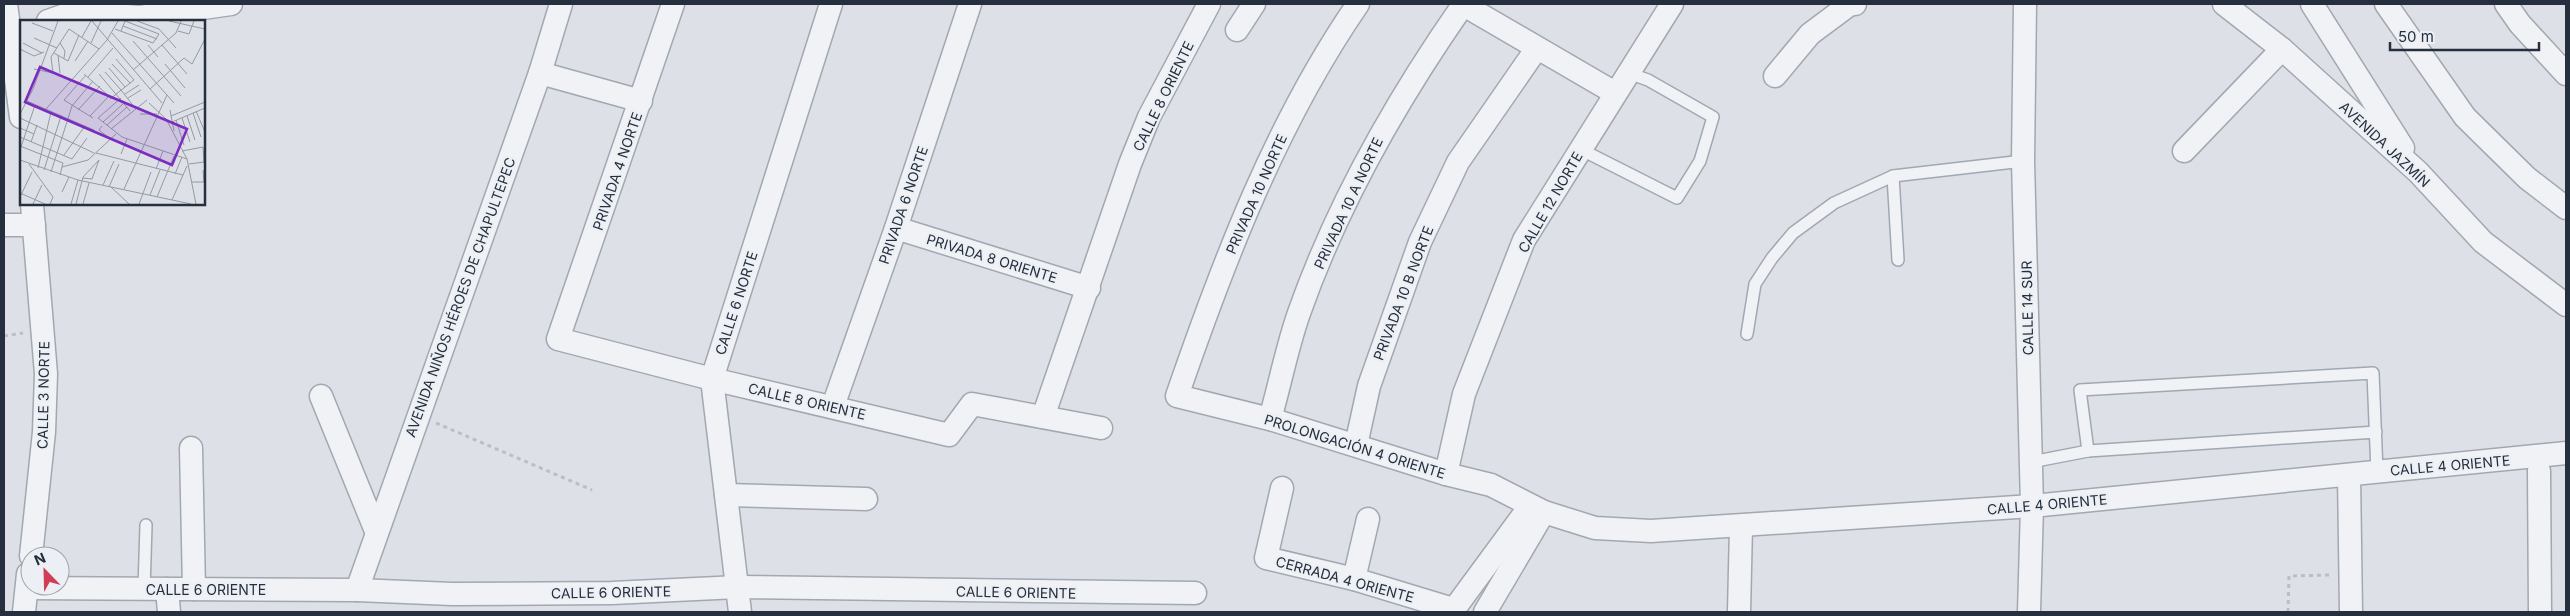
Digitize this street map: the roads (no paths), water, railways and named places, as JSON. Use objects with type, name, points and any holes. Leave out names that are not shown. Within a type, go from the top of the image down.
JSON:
[{"type":"street","points":[[6,4],[12,34],[20,108]]},
{"type":"street","points":[[51,20],[74,12],[140,16],[231,4]]},
{"type":"street","name":"AVENIDA NIÑOS HÉROES DE CHAPULTEPEC","points":[[357,590],[376,531],[540,74],[561,4]]},
{"type":"street","points":[[641,101],[673,4]]},
{"type":"street","name":"CALLE 6 NORTE","points":[[740,612],[712,379],[831,4]]},
{"type":"street","name":"PRIVADA 6 NORTE","points":[[833,406],[896,228],[970,4]]},
{"type":"street","name":"CALLE 8 ORIENTE","points":[[1043,417],[1089,288],[1130,164],[1149,117],[1209,4]]},
{"type":"street","points":[[1237,30],[1254,4]]},
{"type":"street","name":"PRIVADA 10 NORTE","points":[[1177,396],[1216,283],[1272,156],[1322,61],[1358,4]]},
{"type":"street","points":[[1463,4],[1616,93]]},
{"type":"street","name":"PRIVADA 10 A NORTE","points":[[1270,419],[1299,314],[1343,208],[1363,165],[1397,105],[1463,4]]},
{"type":"street","points":[[1775,76],[1810,34],[1849,5],[1855,4]]},
{"type":"street","name":"CALLE 14 SUR","points":[[2026,4],[2023,161],[2032,506],[2029,612]]},
{"type":"street","name":"AVENIDA JAZMÍN","points":[[2224,4],[2282,49],[2418,172],[2483,242],[2566,305]]},
{"type":"street","points":[[2312,4],[2418,172]]},
{"type":"street","points":[[2386,4],[2465,117],[2527,178],[2566,208]]},
{"type":"street","points":[[2506,4],[2520,24],[2566,74]]},
{"type":"street","name":"CALLE 12 NORTE","points":[[1446,474],[1464,394],[1524,240],[1628,73],[1663,7]]},
{"type":"street","name":"PRIVADA 10 B NORTE","points":[[1356,445],[1369,386],[1420,242],[1458,162],[1537,48]]},
{"type":"street","points":[[2184,151],[2282,49]]},
{"type":"street","name":"PRIVADA 4 NORTE","points":[[540,74],[641,101],[558,339]]},
{"type":"street","points":[[4,224],[33,214]]},
{"type":"street","name":"CALLE 3 NORTE","points":[[32,546],[44,432],[46,374],[33,214]]},
{"type":"street","name":"PRIVADA 8 ORIENTE","points":[[896,228],[1089,288]]},
{"type":"street","name":"CALLE 8 ORIENTE","points":[[558,339],[712,379],[833,406],[949,435],[972,404],[1101,428]]},
{"type":"street","points":[[321,396],[376,531]]},
{"type":"street","name":"PROLONGACIÓN 4 ORIENTE","points":[[1177,396],[1270,419],[1446,474],[1491,485],[1537,509]]},
{"type":"street","points":[[191,448],[194,589]]},
{"type":"street","name":"CALLE 4 ORIENTE","points":[[1537,509],[1604,528],[1651,532],[2032,506],[2566,453]]},
{"type":"street","points":[[2539,471],[2540,612]]},
{"type":"street","points":[[2349,474],[2351,612]]},
{"type":"street","name":"CERRADA 4 ORIENTE","points":[[1282,488],[1266,558],[1354,579],[1453,610]]},
{"type":"street","points":[[726,495],[866,499]]},
{"type":"street","points":[[1453,610],[1537,509]]},
{"type":"street","points":[[1484,612],[1537,509]]},
{"type":"street","points":[[1354,579],[1368,519]]},
{"type":"street","points":[[1739,612],[1741,526]]},
{"type":"street","name":"CALLE 6 ORIENTE","points":[[70,588],[357,590],[453,603],[613,603],[738,588],[1030,602],[1195,593]]},
{"type":"street","points":[[168,589],[169,612]]},
{"type":"street","points":[[24,612],[26,596]]},
{"type":"lane","points":[[1580,149],[1677,198],[1700,161],[1713,117],[1648,80],[1628,73]]},
{"type":"lane","points":[[1748,334],[1755,284],[1772,258],[1792,233],[1834,203],[1893,176],[2023,161]]},
{"type":"lane","points":[[1893,176],[1898,260]]},
{"type":"lane","points":[[2088,451],[2080,390],[2373,373],[2377,472]]},
{"type":"lane","points":[[2031,462],[2088,451],[2376,432]]},
{"type":"lane","points":[[144,588],[146,525]]}]
